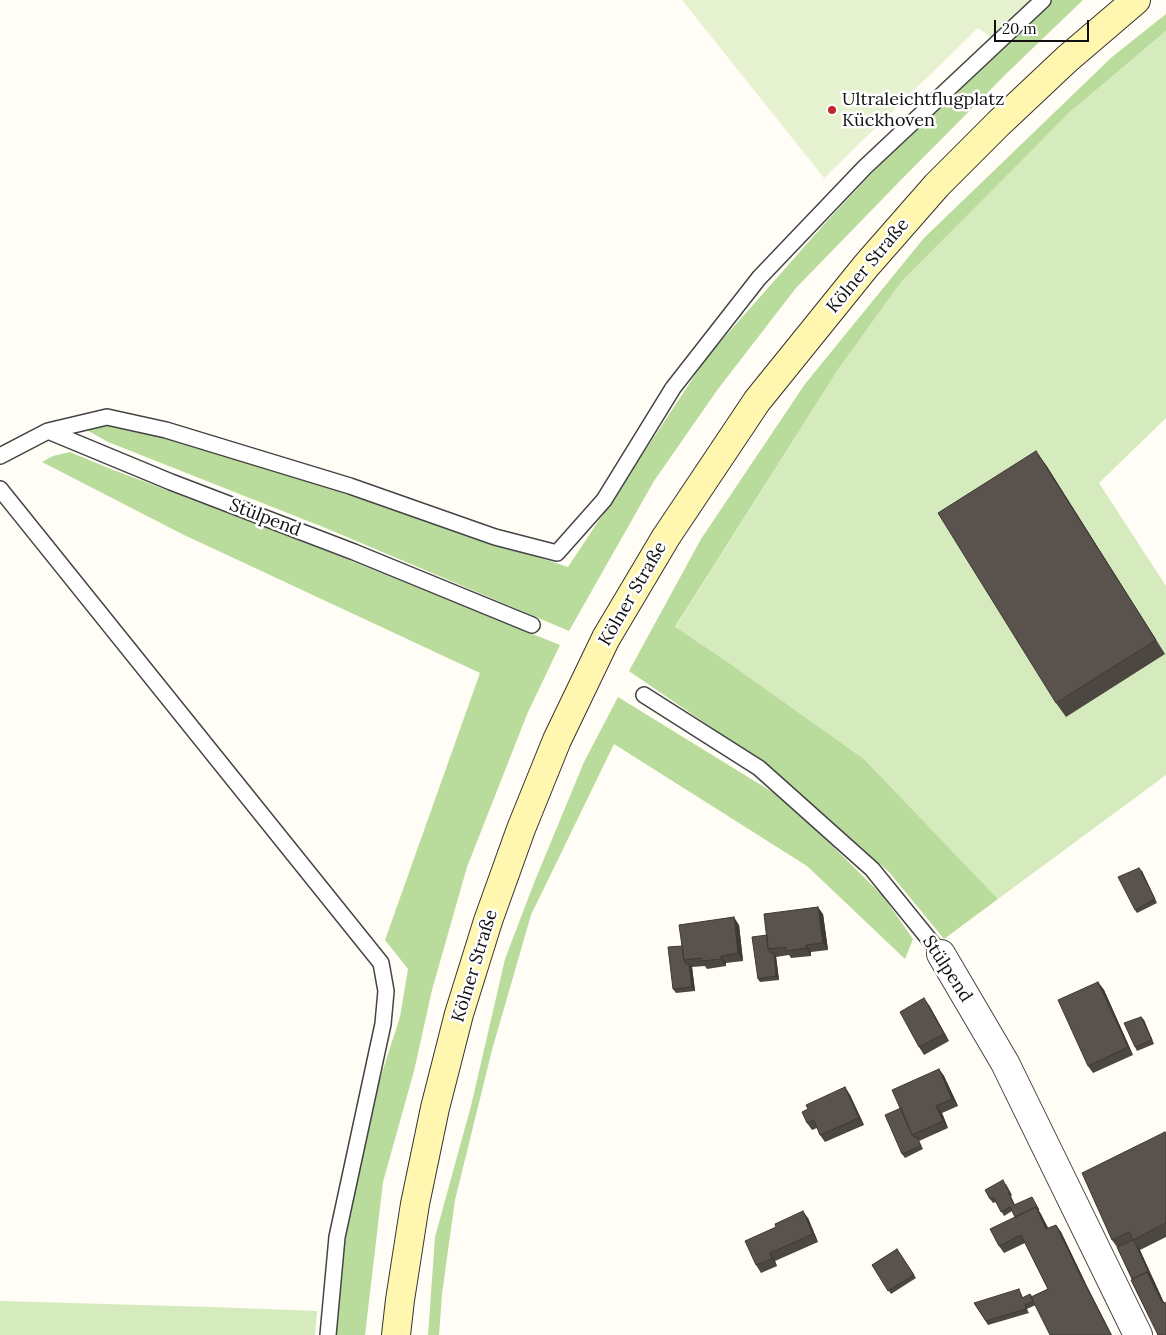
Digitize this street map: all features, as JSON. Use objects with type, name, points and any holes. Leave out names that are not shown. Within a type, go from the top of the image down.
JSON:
[{"type":"main road","name":"Kölner Straße","points":[[396,1335],[415,1204],[435,1108],[459,1014],[488,921],[521,829],[557,740],[606,638],[666,537],[747,416],[866,266],[937,185],[999,122],[1067,59],[1136,0]]},
{"type":"street","name":"Stülpend","points":[[941,954],[1006,1063],[1138,1335]]},
{"type":"lane","points":[[0,456],[48,431],[107,417],[166,430],[350,486],[495,537],[557,553],[604,500],[673,388],[759,278],[865,168],[1043,0]]},
{"type":"lane","name":"Stülpend","points":[[48,431],[171,482],[354,552],[532,625]]},
{"type":"lane","points":[[0,489],[381,963],[386,991],[383,1024],[337,1237],[328,1335]]},
{"type":"lane","name":"Stülpend","points":[[644,695],[759,768],[872,870],[941,954]]},
{"type":"green space","name":"Ultraleichtflugplatz Kückhoven","points":[[682,0],[1047,0],[999,43],[978,28],[824,178]]},
{"type":"green space","points":[[1046,0],[1083,0],[1008,72],[796,288],[718,389],[654,481],[569,631],[328,529],[108,442],[85,429],[104,424],[185,441],[568,567],[707,357],[827,221],[936,105]]},
{"type":"green space","points":[[1166,14],[1166,31],[1071,111],[902,281],[839,368],[675,627],[864,759],[998,899],[944,939],[889,872],[775,771],[629,671],[701,539],[805,384],[924,238],[1112,57]]},
{"type":"green space","points":[[1166,31],[1166,418],[1099,483],[1166,586],[1166,775],[998,899],[864,759],[729,663],[675,628],[839,368],[902,281],[1071,111]]},
{"type":"green space","points":[[70,452],[304,542],[560,645],[528,712],[467,867],[432,990],[414,1071],[383,1182],[365,1335],[334,1335],[340,1269],[355,1156],[400,1017],[408,969],[385,940],[480,673],[182,534],[42,462],[53,456]]},
{"type":"green space","points":[[618,697],[787,801],[883,896],[913,939],[905,959],[807,866],[614,744],[531,915],[492,1050],[455,1200],[442,1294],[439,1335],[428,1335],[435,1237],[471,1106],[505,959],[584,762]]},
{"type":"green space","points":[[0,1301],[317,1311],[315,1335],[0,1335]]},
{"type":"building","points":[[1036,451],[1156,640],[1056,703],[938,513]]},
{"type":"building","points":[[1139,868],[1155,899],[1135,910],[1118,877]]},
{"type":"building","points":[[818,907],[823,943],[806,945],[806,948],[786,951],[786,947],[768,949],[764,914]]},
{"type":"building","points":[[734,917],[738,953],[721,956],[721,959],[702,961],[701,958],[684,960],[679,925]]},
{"type":"building","points":[[767,935],[768,949],[771,953],[774,953],[776,976],[758,979],[752,937]]},
{"type":"building","points":[[682,946],[684,960],[686,964],[689,964],[692,987],[673,989],[668,947]]},
{"type":"building","points":[[1098,982],[1128,1047],[1088,1066],[1058,1000]]},
{"type":"building","points":[[924,998],[944,1034],[919,1047],[900,1012]]},
{"type":"building","points":[[1141,1017],[1152,1040],[1135,1047],[1124,1023]]},
{"type":"building","points":[[939,1069],[952,1099],[936,1106],[943,1121],[912,1135],[892,1090]]},
{"type":"building","points":[[845,1087],[859,1118],[820,1135],[814,1120],[807,1123],[802,1112],[808,1109],[806,1105]]},
{"type":"building","points":[[901,1108],[912,1135],[915,1138],[917,1137],[921,1146],[902,1154],[885,1115]]},
{"type":"building","points":[[1165,1132],[1166,1223],[1133,1240],[1129,1232],[1112,1240],[1082,1173]]},
{"type":"building","points":[[1003,1180],[1014,1205],[1032,1197],[1039,1210],[1036,1207],[1015,1217],[1010,1207],[1001,1212],[994,1198],[990,1199],[985,1190]]},
{"type":"building","points":[[1036,1207],[1046,1229],[1056,1225],[1111,1335],[1050,1335],[1031,1297],[1048,1289],[1021,1235],[999,1246],[990,1229]]},
{"type":"building","points":[[803,1211],[813,1234],[770,1253],[772,1259],[756,1265],[745,1241],[776,1227],[775,1224]]},
{"type":"building","points":[[1133,1240],[1150,1275],[1147,1272],[1132,1279],[1117,1247]]},
{"type":"building","points":[[897,1249],[914,1275],[888,1291],[872,1265]]},
{"type":"building","points":[[1147,1272],[1162,1302],[1166,1303],[1166,1335],[1158,1335],[1131,1280]]},
{"type":"building","points":[[1019,1289],[1022,1298],[1030,1294],[1032,1297],[1033,1301],[1025,1305],[1026,1309],[986,1321],[974,1303]]},
{"type":"place","name":"Ultraleichtflugplatz Kückhoven","points":[[832,110]]}]
